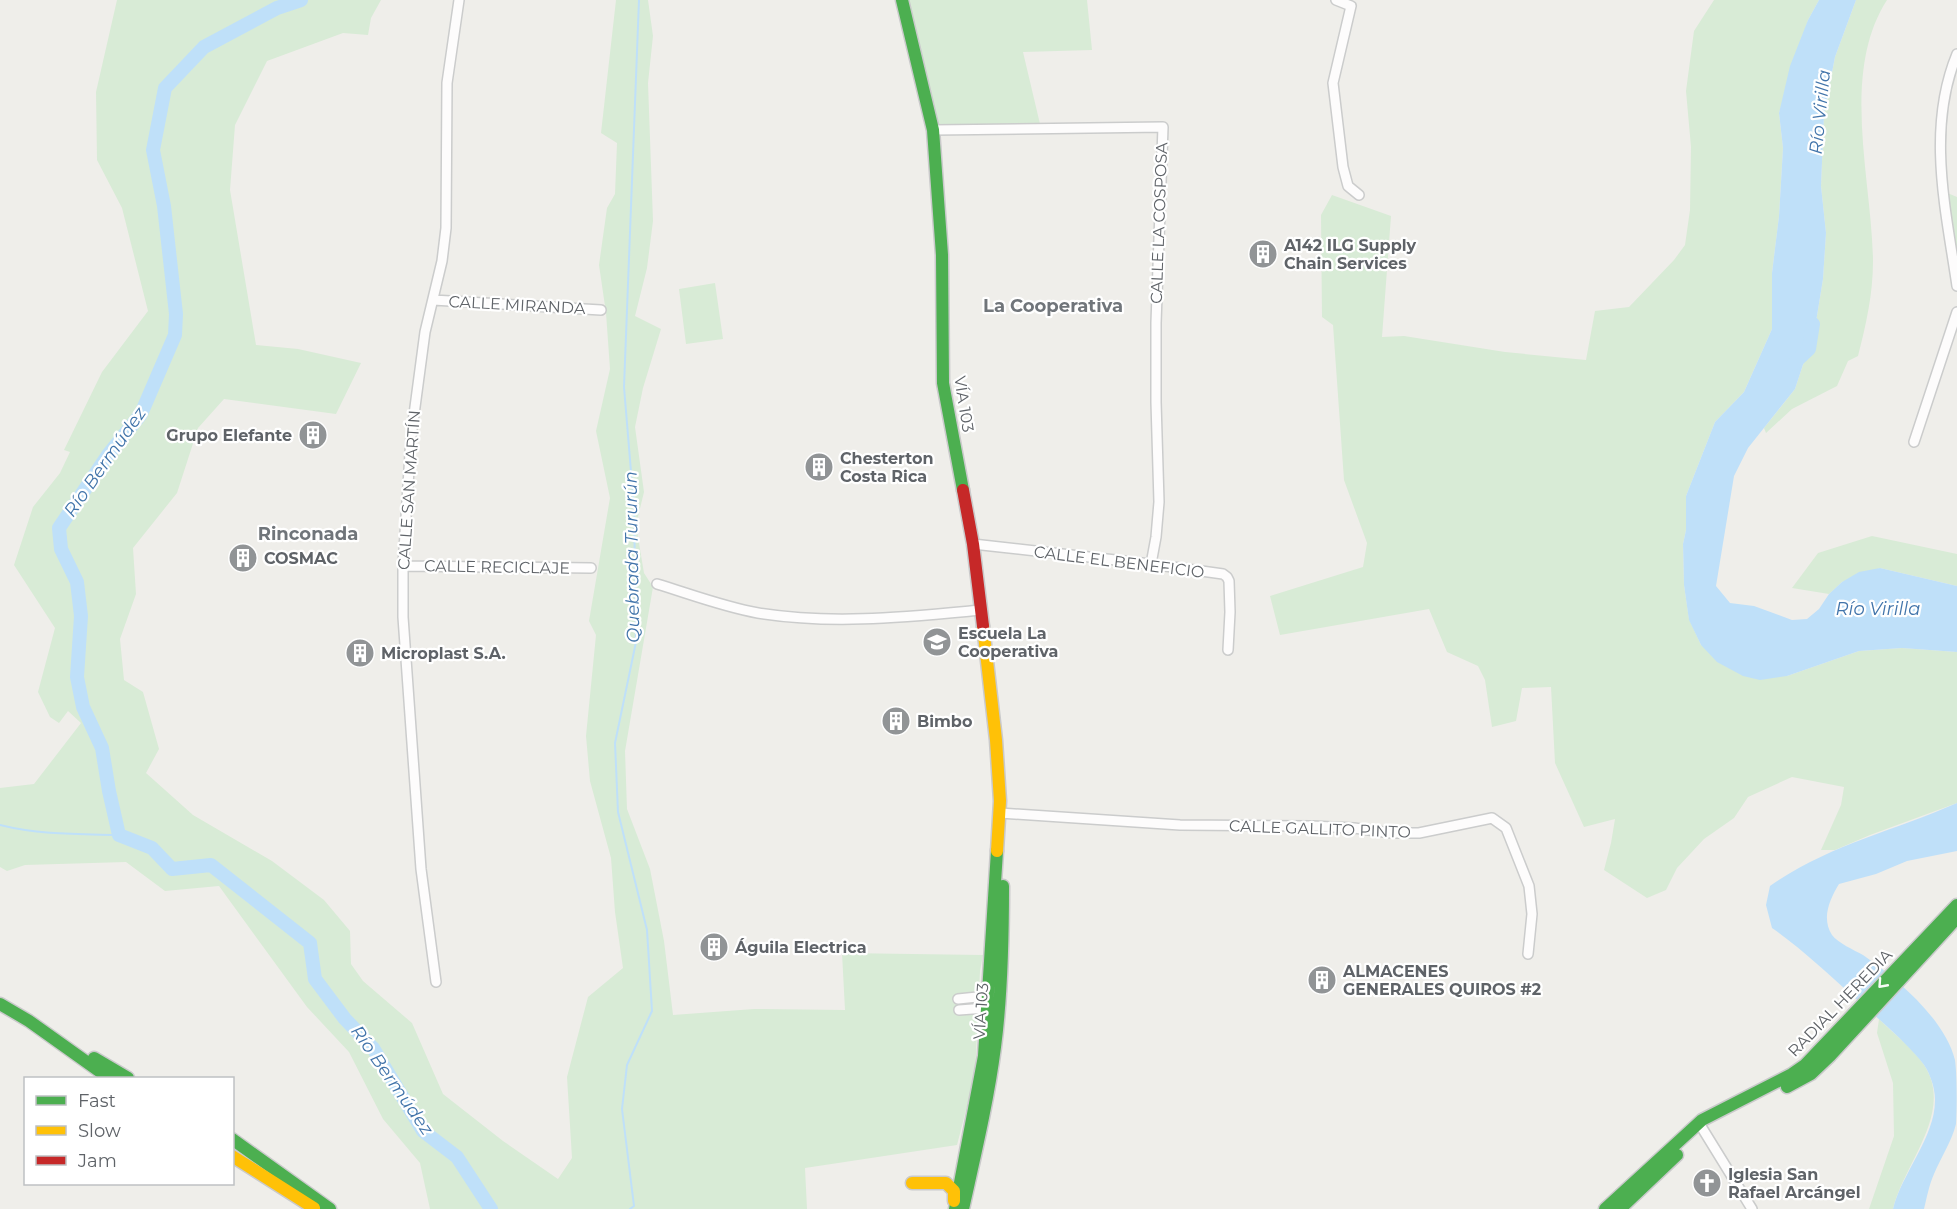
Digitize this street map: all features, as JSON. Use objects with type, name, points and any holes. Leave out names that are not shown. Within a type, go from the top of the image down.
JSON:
[{"type":"main road","name":"VÍA 103","points":[[902,0],[933,130],[942,255],[943,383],[974,544],[996,740],[1000,813],[1004,926],[995,1045],[991,1080],[963,1209]]},
{"type":"main road","name":"VÍA 103","points":[[954,1209],[964,1171],[983,1069],[1000,813]]},
{"type":"main road","points":[[967,1192],[964,1171],[974,1156],[974,1140],[989,1068],[994,1015],[988,1002],[995,996],[996,951],[1003,884]]},
{"type":"main road","points":[[1926,944],[1957,905]]},
{"type":"main road","points":[[1926,944],[1957,918]]},
{"type":"main road","name":"RADIAL HEREDIA","points":[[1605,1209],[1701,1126],[1811,1074],[1826,1053],[1926,944]]},
{"type":"main road","points":[[0,1004],[126,1077]]},
{"type":"main road","points":[[29,1021],[108,1077]]},
{"type":"main road","name":"RADIAL HEREDIA","points":[[1620,1209],[1701,1126]]},
{"type":"main road","points":[[236,1144],[250,1159],[322,1209]]},
{"type":"main road","points":[[236,1144],[330,1209]]},
{"type":"main road","points":[[234,1157],[316,1209]]},
{"type":"main road","points":[[912,1183],[941,1182],[950,1185],[954,1191],[954,1209]]},
{"type":"street","name":"CALLE SAN MARTÍN","points":[[436,982],[421,869],[403,616],[403,566],[411,437],[425,332],[434,300],[446,228],[447,83],[459,0]]},
{"type":"street","points":[[1336,0],[1351,6],[1333,83],[1343,167],[1348,186],[1359,195]]},
{"type":"street","points":[[1957,54],[1943,101],[1940,167],[1957,286]]},
{"type":"street","name":"CALLE LA COSPOSA","points":[[933,130],[1163,127],[1156,323],[1155,402],[1158,518],[1151,564]]},
{"type":"street","name":"CALLE MIRANDA","points":[[434,300],[601,310]]},
{"type":"street","points":[[1914,442],[1957,312]]},
{"type":"street","name":"CALLE EL BENEFICIO","points":[[974,544],[1151,564],[1227,577],[1230,612],[1228,650]]},
{"type":"street","name":"CALLE RECICLAJE","points":[[403,566],[591,568]]},
{"type":"street","points":[[657,584],[740,609],[821,620],[876,620],[981,610]]},
{"type":"street","name":"CALLE GALLITO PINTO","points":[[1000,813],[1180,825],[1323,826],[1391,833],[1419,832],[1492,818],[1506,828],[1529,886],[1532,914],[1528,954]]},
{"type":"street","points":[[958,999],[988,1002]]},
{"type":"street","points":[[959,1010],[988,1002]]},
{"type":"street","points":[[1701,1126],[1752,1209]]},
{"type":"green space","points":[[117,0],[381,0],[371,18],[368,35],[343,33],[267,61],[235,125],[230,190],[256,345],[298,349],[361,363],[336,414],[224,399],[198,428],[177,493],[133,548],[136,594],[120,639],[124,680],[143,692],[159,749],[146,773],[193,815],[272,861],[324,900],[350,931],[351,964],[363,981],[412,1023],[443,1094],[503,1141],[558,1179],[572,1158],[567,1077],[588,997],[623,968],[615,912],[611,858],[590,781],[586,736],[596,635],[589,621],[610,498],[596,431],[610,369],[606,313],[599,265],[607,208],[615,194],[617,143],[601,133],[616,0],[648,0],[653,36],[648,83],[653,221],[647,268],[635,316],[661,329],[643,388],[635,427],[644,492],[636,525],[644,573],[653,587],[625,751],[627,809],[650,869],[664,941],[673,1015],[754,1009],[845,1010],[842,953],[983,955],[980,971],[975,1075],[957,1145],[805,1168],[807,1209],[430,1209],[420,1163],[383,1119],[349,1052],[307,1007],[219,886],[165,891],[126,862],[25,865],[7,871],[0,867],[0,788],[34,784],[81,723],[68,711],[59,723],[50,717],[38,692],[55,628],[14,565],[33,507],[60,473],[70,452],[64,450],[102,372],[148,311],[122,208],[97,160],[96,92]]},
{"type":"green space","points":[[906,0],[1087,0],[1092,50],[1023,52],[1040,124],[937,126]]},
{"type":"green space","points":[[1714,0],[1819,0],[1808,20],[1779,113],[1783,148],[1779,216],[1772,273],[1772,329],[1744,392],[1715,422],[1686,496],[1686,530],[1683,544],[1684,585],[1689,619],[1701,645],[1787,676],[1859,651],[1902,648],[1957,652],[1957,803],[1835,850],[1821,850],[1841,805],[1844,787],[1792,777],[1748,797],[1734,818],[1704,839],[1677,868],[1666,890],[1647,898],[1604,870],[1615,819],[1584,827],[1555,763],[1551,687],[1522,688],[1516,721],[1492,727],[1485,680],[1478,666],[1447,652],[1429,609],[1280,635],[1270,596],[1363,567],[1367,543],[1344,480],[1333,325],[1322,317],[1321,215],[1332,195],[1391,216],[1382,337],[1404,336],[1505,352],[1586,360],[1595,311],[1629,307],[1674,260],[1685,245],[1690,210],[1691,147],[1686,91],[1694,31]]},
{"type":"green space","points":[[1856,0],[1887,0],[1873,29],[1865,60],[1862,93],[1862,128],[1873,261],[1866,321],[1858,356],[1848,361],[1837,386],[1792,409],[1766,433],[1764,428],[1795,389],[1815,328],[1823,279],[1826,233],[1821,186],[1824,114],[1835,57]]},
{"type":"green space","points":[[1945,192],[1957,197],[1957,264]]},
{"type":"green space","points":[[715,283],[723,339],[686,344],[679,289]]},
{"type":"green space","points":[[1872,536],[1957,554],[1957,586],[1880,568],[1842,582],[1829,594],[1792,588],[1818,553]]},
{"type":"green space","points":[[1879,1019],[1922,1062],[1931,1080],[1934,1099],[1925,1136],[1893,1209],[1869,1209],[1894,1136],[1893,1083],[1877,1033]]},
{"type":"water","name":"Río Virilla","points":[[1819,0],[1856,0],[1835,57],[1824,114],[1821,186],[1826,233],[1823,279],[1815,328],[1795,389],[1748,448],[1734,476],[1716,586],[1730,603],[1754,606],[1792,620],[1807,619],[1819,609],[1829,594],[1842,582],[1859,572],[1880,568],[1957,586],[1957,652],[1902,648],[1859,651],[1787,676],[1760,680],[1743,676],[1717,662],[1701,645],[1689,620],[1684,585],[1683,544],[1686,530],[1686,496],[1715,422],[1744,392],[1772,329],[1772,273],[1779,216],[1783,148],[1779,113],[1790,66],[1808,20]]},
{"type":"water","points":[[1957,803],[1957,851],[1907,861],[1876,874],[1839,884],[1827,915],[1829,929],[1835,938],[1876,964],[1918,1001],[1941,1030],[1950,1045],[1955,1060],[1956,1124],[1932,1178],[1924,1209],[1893,1209],[1897,1195],[1925,1141],[1934,1113],[1935,1094],[1929,1074],[1914,1053],[1889,1028],[1772,928],[1766,905],[1770,886],[1792,872],[1838,849]]},
{"type":"waterway","name":"Río Bermúdez","points":[[301,0],[277,8],[204,47],[165,88],[153,150],[164,206],[176,314],[175,335],[141,414],[108,455],[59,528],[61,549],[77,582],[81,616],[77,677],[83,707],[102,748],[119,835],[152,848],[172,869],[211,865],[310,943],[315,979],[345,1019],[373,1048],[423,1131],[457,1157],[491,1209]]},
{"type":"waterway","name":"Quebrada Tururún","points":[[630,1209],[634,1206],[622,1109],[627,1065],[652,1011],[647,930],[618,812],[615,743],[636,642],[634,508],[624,387],[639,0]]},
{"type":"waterway","name":"Río Virilla","points":[[1793,364],[1809,349],[1813,324]]},
{"type":"waterway","points":[[0,825],[44,832],[119,835]]},
{"type":"traffic: fast","points":[[902,0],[933,130],[942,255],[943,383],[963,490]]},
{"type":"traffic: fast","points":[[955,1209],[984,1056],[997,851]]},
{"type":"traffic: fast","points":[[963,1209],[985,1108],[995,1047],[1002,966],[1003,886]]},
{"type":"traffic: fast","points":[[1605,1209],[1702,1120],[1792,1074],[1805,1065],[1957,905]]},
{"type":"traffic: fast","points":[[1787,1087],[1811,1074],[1830,1056],[1957,918]]},
{"type":"traffic: fast","points":[[0,1004],[29,1021],[108,1077]]},
{"type":"traffic: fast","points":[[94,1058],[126,1077]]},
{"type":"traffic: fast","points":[[234,1140],[330,1209]]},
{"type":"traffic: fast","points":[[1620,1209],[1677,1155]]},
{"type":"traffic: slow","points":[[983,626],[996,740],[1000,801],[997,851]]},
{"type":"traffic: slow","points":[[234,1157],[314,1208]]},
{"type":"traffic: slow","points":[[912,1183],[946,1183],[954,1191],[954,1201]]},
{"type":"traffic: jam","points":[[963,490],[973,544],[983,626]]},
{"type":"place","name":"A142 ILG Supply Chain Services","points":[[1263,254]]},
{"type":"place","name":"Grupo Elefante","points":[[313,435]]},
{"type":"place","name":"Chesterton Costa Rica","points":[[819,467]]},
{"type":"place","name":"COSMAC","points":[[243,558]]},
{"type":"place","name":"Escuela La Cooperativa","points":[[937,642]]},
{"type":"place","name":"Microplast S.A.","points":[[360,653]]},
{"type":"place","name":"Bimbo","points":[[896,721]]},
{"type":"place","name":"Águila Electrica","points":[[714,947]]},
{"type":"place","name":"ALMACENES GENERALES QUIROS #2","points":[[1322,980]]},
{"type":"place","name":"Iglesia San Rafael Arcángel","points":[[1707,1183]]},
{"type":"district","name":"La Cooperativa","points":[[1053,306]]},
{"type":"district","name":"Rinconada","points":[[308,534]]}]
